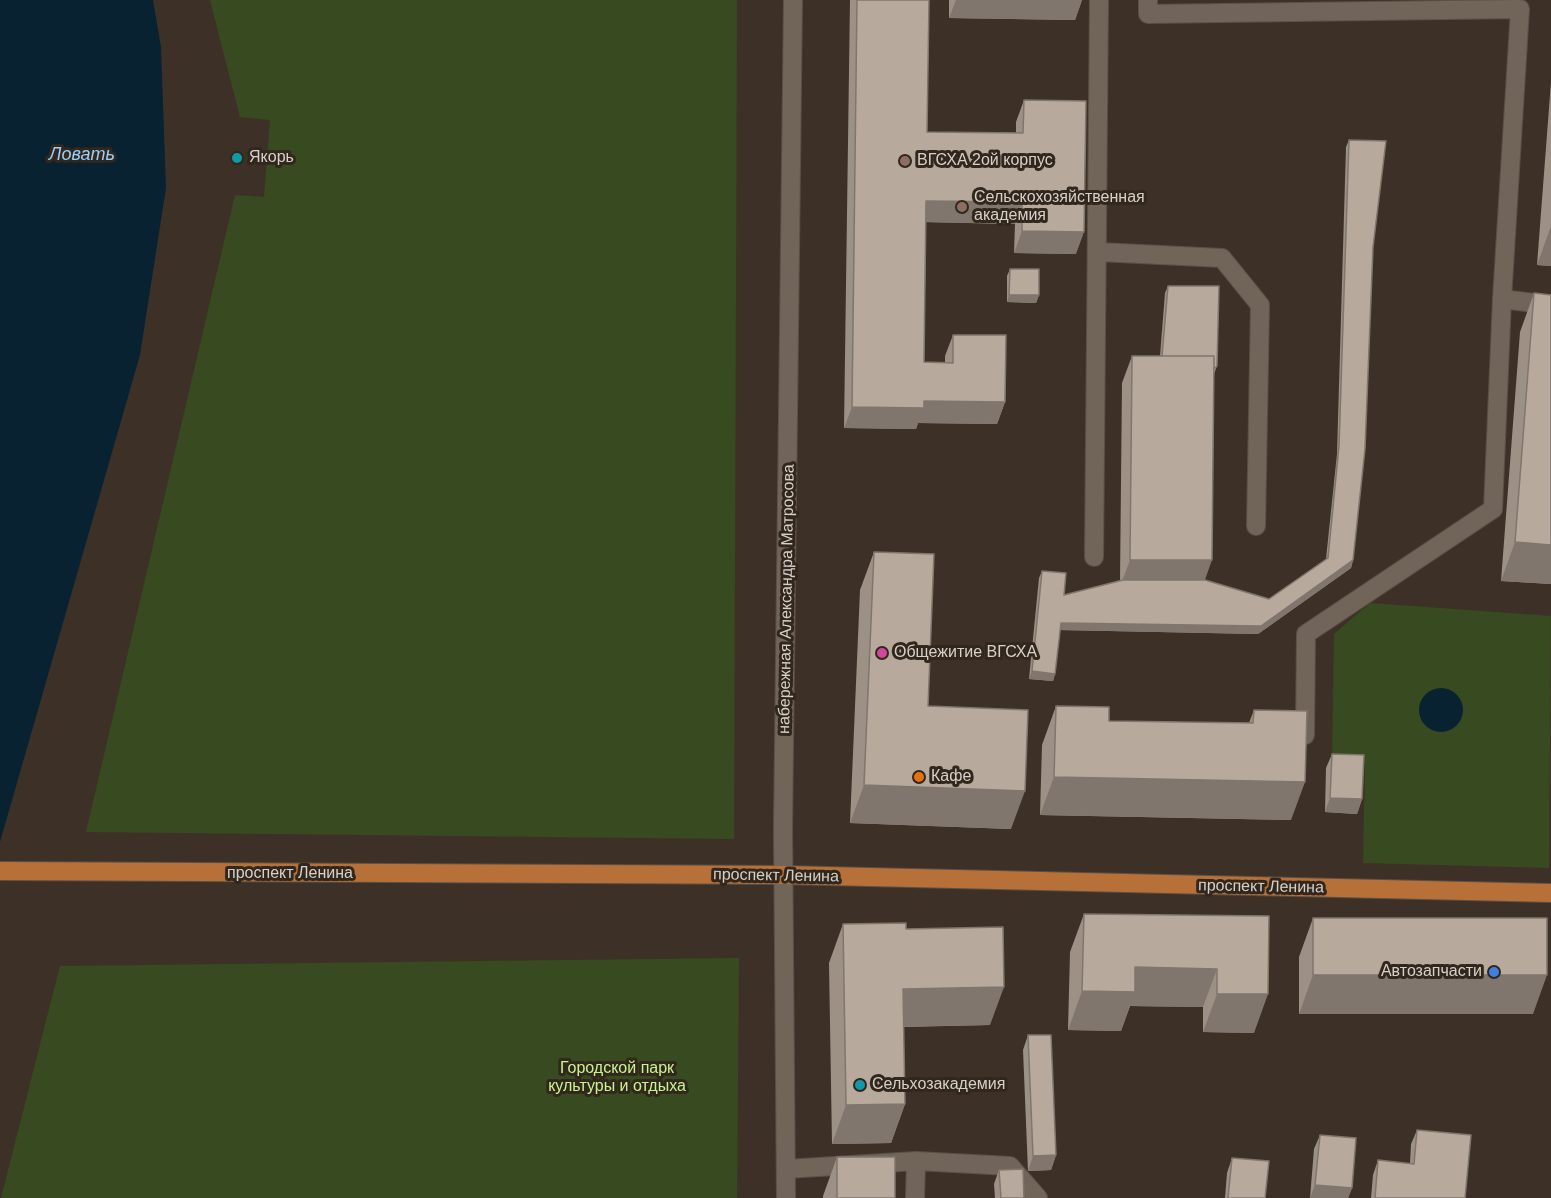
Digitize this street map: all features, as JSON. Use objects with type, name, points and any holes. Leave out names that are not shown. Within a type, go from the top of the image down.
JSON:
[{"type":"main road","name":"проспект Ленина","points":[[0,871],[784,875],[1551,893]]},
{"type":"street","name":"набережная Александра Матросова","points":[[786,1198],[784,875],[793,0]]},
{"type":"street","points":[[1094,557],[1099,252],[1099,0]]},
{"type":"street","points":[[1148,0],[1148,14],[1520,9],[1492,509],[1306,634],[1305,736],[1282,735]]},
{"type":"street","points":[[1099,252],[1222,258],[1260,305],[1256,526]]},
{"type":"street","points":[[1502,299],[1551,305]]},
{"type":"street","points":[[786,1168],[916,1161],[1010,1166],[1038,1198]]},
{"type":"street","points":[[915,1198],[916,1161]]},
{"type":"green space","points":[[210,0],[737,0],[734,839],[86,832],[235,195],[264,197],[270,120],[240,117]]},
{"type":"green space","points":[[1370,603],[1551,616],[1549,868],[1363,863],[1365,765],[1332,760],[1334,634]]},
{"type":"green space","name":"Городской парк культуры и отдыха","points":[[739,958],[737,1198],[1,1198],[60,966]]},
{"type":"water","name":"Ловать","points":[[0,0],[153,0],[161,47],[166,188],[140,355],[0,842]]},
{"type":"water","points":[[1441,688],[1457,694],[1463,710],[1457,726],[1441,732],[1425,726],[1419,710],[1425,694]]},
{"type":"building","name":"Сельскохозяйственная академия","points":[[857,0],[929,0],[927,132],[1023,133],[1024,100],[1086,101],[1084,232],[1022,231],[1022,202],[926,201],[924,362],[953,363],[953,335],[1006,335],[1005,402],[924,401],[924,408],[852,407]]},
{"type":"building","points":[[1349,140],[1386,141],[1373,247],[1365,449],[1353,560],[1261,626],[1061,623],[1055,674],[1032,671],[1042,571],[1066,573],[1064,595],[1123,580],[1205,580],[1269,599],[1328,558],[1339,446]]},
{"type":"building","points":[[1010,269],[1039,269],[1039,295],[1009,295]]},
{"type":"building","points":[[1168,286],[1219,286],[1217,366],[1214,369],[1214,356],[1162,356]]},
{"type":"building","points":[[1534,293],[1551,295],[1551,545],[1515,542]]},
{"type":"building","points":[[1132,356],[1214,356],[1212,560],[1130,560]]},
{"type":"building","points":[[874,552],[934,554],[928,706],[1028,710],[1025,791],[864,785]]},
{"type":"building","points":[[1056,706],[1109,707],[1109,721],[1253,723],[1254,710],[1307,711],[1305,782],[1054,777]]},
{"type":"building","points":[[1332,754],[1364,755],[1362,799],[1330,798]]},
{"type":"building","points":[[1084,914],[1269,916],[1268,994],[1217,994],[1217,969],[1135,967],[1135,992],[1082,991]]},
{"type":"building","points":[[1313,918],[1547,918],[1547,975],[1313,975]]},
{"type":"building","points":[[906,923],[906,929],[1003,927],[1004,987],[903,989],[905,1104],[846,1105],[843,924]]},
{"type":"building","points":[[1028,1035],[1051,1035],[1056,1155],[1033,1156]]},
{"type":"building","points":[[1417,1130],[1471,1135],[1465,1198],[1375,1198],[1378,1160],[1414,1164]]},
{"type":"building","points":[[1320,1135],[1356,1138],[1352,1188],[1315,1185]]},
{"type":"building","points":[[837,1157],[895,1157],[895,1198],[837,1198]]},
{"type":"building","points":[[1232,1158],[1269,1161],[1265,1198],[1228,1198]]},
{"type":"building","points":[[1023,1169],[1024,1198],[1001,1198],[999,1170]]},
{"type":"place","name":"Якорь","points":[[237,158]]},
{"type":"place","name":"ВГСХА 2ой корпус","points":[[905,161]]},
{"type":"place","name":"Сельскохозяйственная академия","points":[[962,207]]},
{"type":"place","name":"Общежитие ВГСХА","points":[[882,653]]},
{"type":"place","name":"Кафе","points":[[919,777]]},
{"type":"place","name":"Автозапчасти","points":[[1494,972]]},
{"type":"place","name":"Сельхозакадемия","points":[[860,1085]]}]
